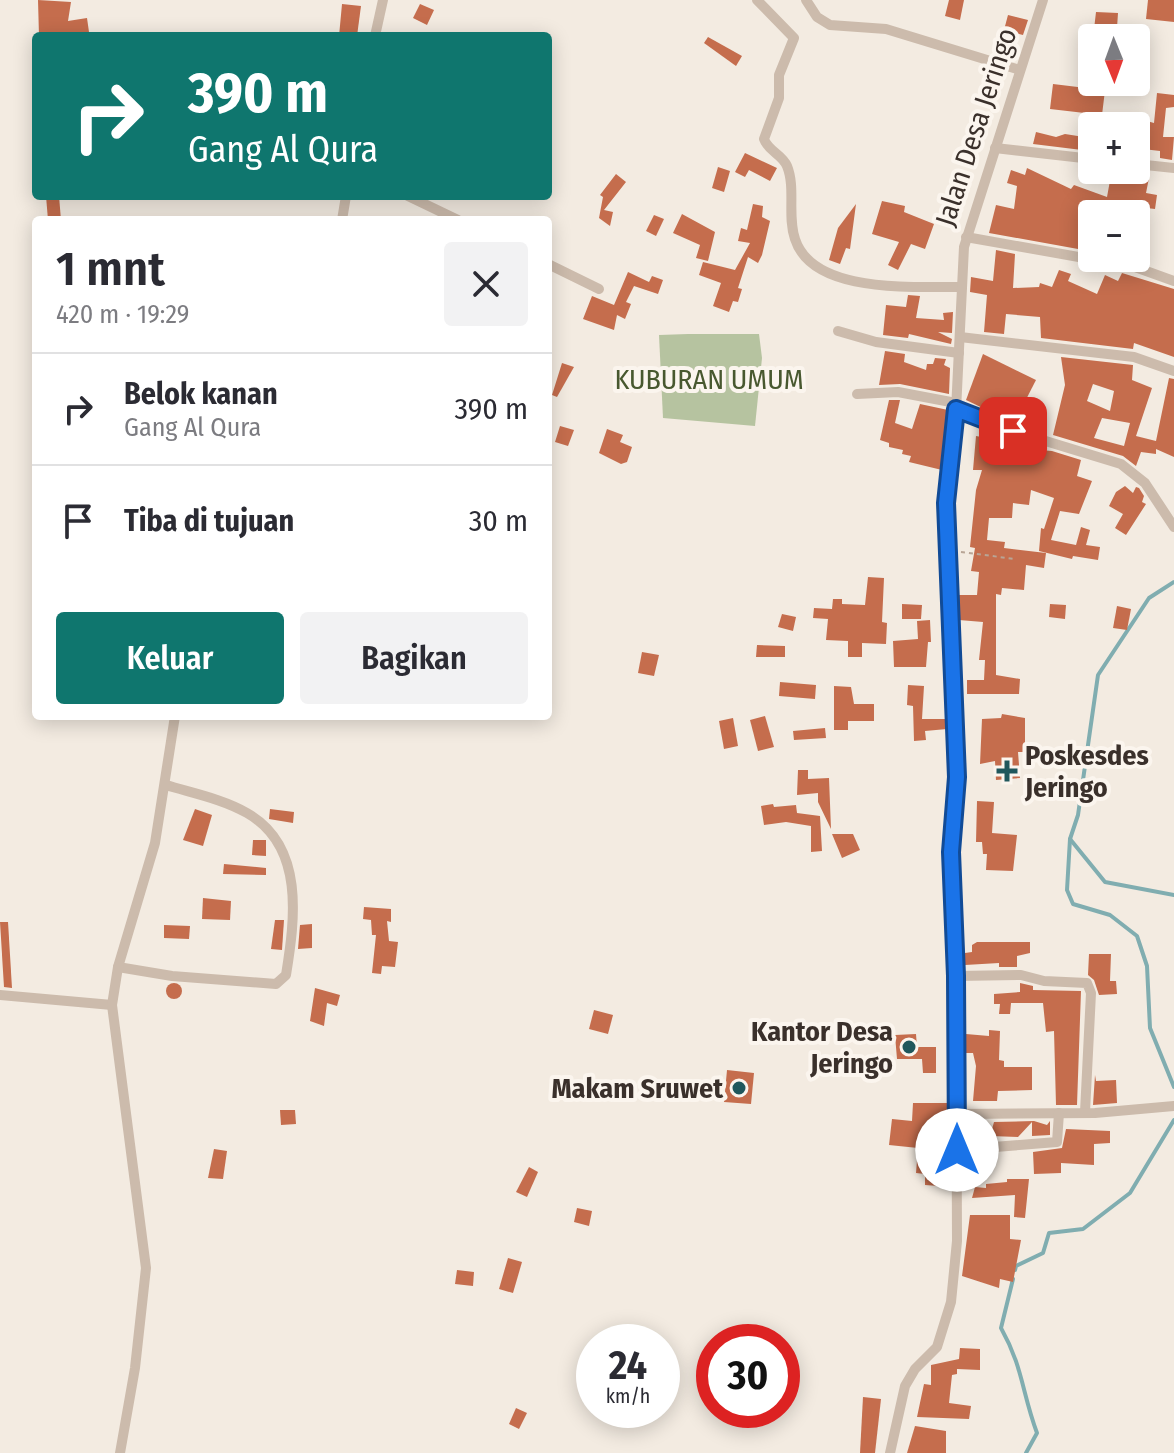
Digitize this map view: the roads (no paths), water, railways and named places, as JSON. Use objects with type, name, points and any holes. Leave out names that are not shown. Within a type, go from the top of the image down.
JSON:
[{"type":"street","points":[[376,32],[383,0]]},
{"type":"street","points":[[757,0],[794,38],[779,75],[779,98],[764,139],[788,167],[791,225],[801,252],[828,271],[860,284],[962,287]]},
{"type":"street","points":[[806,0],[817,17],[830,25],[886,29],[1020,70]]},
{"type":"street","name":"Jalan Desa Jeringo","points":[[890,1453],[905,1386],[915,1369],[937,1347],[951,1302],[957,1241],[956,976],[951,852],[957,777],[946,503],[956,406],[966,237],[1043,0]]},
{"type":"street","points":[[995,148],[1078,157]]},
{"type":"street","points":[[1150,165],[1174,168]]},
{"type":"street","points":[[416,200],[450,216]]},
{"type":"street","points":[[966,237],[1135,267],[1174,281]]},
{"type":"street","points":[[552,266],[599,289]]},
{"type":"street","points":[[838,331],[876,342],[959,353]]},
{"type":"street","points":[[960,337],[1134,357],[1174,371]]},
{"type":"street","points":[[857,394],[898,392],[956,406],[1013,431],[1121,464],[1145,483],[1174,527]]},
{"type":"street","points":[[120,1453],[135,1368],[146,1268],[112,1005],[118,967],[149,871],[166,785],[174,720]]},
{"type":"street","points":[[118,967],[172,976],[276,984],[286,975],[291,877],[287,856],[279,841],[257,819],[239,808],[166,785]]},
{"type":"street","points":[[956,976],[1021,975],[1044,981],[1087,983],[1091,993],[1085,1112]]},
{"type":"street","points":[[0,995],[112,1005]]},
{"type":"street","points":[[957,1114],[1059,1113],[1174,1106]]},
{"type":"street","points":[[957,1150],[1057,1142],[1059,1113]]},
{"type":"waterway","points":[[1174,582],[1149,598],[1098,675],[1078,815],[1070,839],[1067,890],[1073,904],[1110,915],[1137,936],[1147,966],[1150,1028],[1174,1087]]},
{"type":"waterway","points":[[1070,839],[1105,882],[1174,895]]},
{"type":"waterway","points":[[1015,1270],[1016,1266],[1043,1253],[1049,1233],[1083,1229],[1130,1193],[1174,1120]]},
{"type":"waterway","points":[[1013,1279],[1001,1328],[1014,1355],[1037,1433],[1026,1453]]},
{"type":"place","name":"Poskesdes Jeringo","points":[[1007,771]]},
{"type":"place","name":"Kantor Desa Jeringo","points":[[909,1047]]},
{"type":"place","name":"Makam Sruwet","points":[[739,1088]]},
{"type":"park label","name":"KUBURAN UMUM","points":[[709,379]]}]
